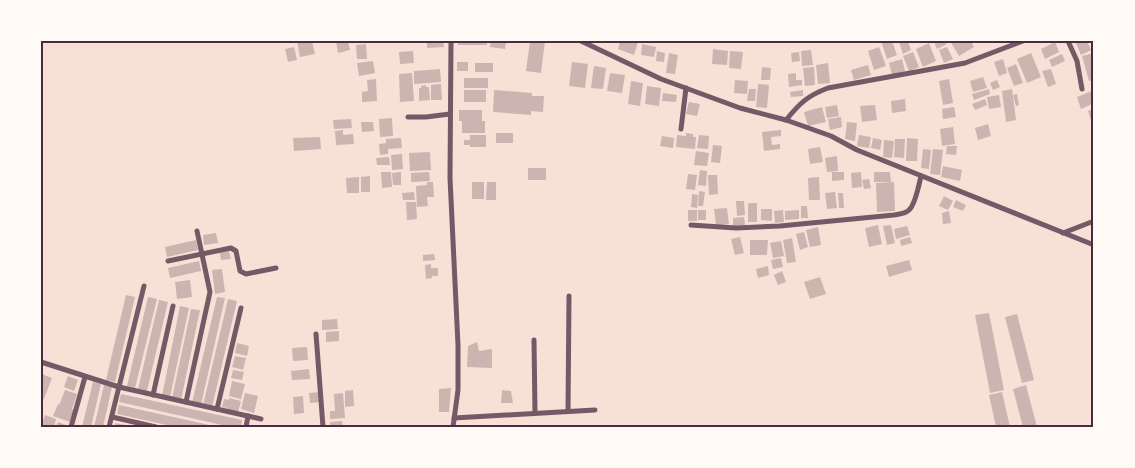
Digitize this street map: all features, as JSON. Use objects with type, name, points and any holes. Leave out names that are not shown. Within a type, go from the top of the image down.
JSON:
[{"type":"street","points":[[451,41],[450,178],[458,345],[458,390],[453,427]]},
{"type":"street","points":[[581,41],[686,88],[740,108],[786,120],[831,136],[857,150],[1094,245]]},
{"type":"street","points":[[786,120],[799,104],[814,93],[828,88],[965,63],[1022,41]]},
{"type":"street","points":[[1068,41],[1077,61],[1082,89]]},
{"type":"street","points":[[681,129],[686,88]]},
{"type":"street","points":[[408,117],[450,114]]},
{"type":"street","points":[[691,225],[736,228],[780,226],[903,214],[912,206],[922,176]]},
{"type":"street","points":[[1062,233],[1094,221]]},
{"type":"street","points":[[186,402],[210,292],[197,231]]},
{"type":"street","points":[[168,261],[231,248],[236,251],[240,270],[246,274],[276,268]]},
{"type":"street","points":[[109,427],[144,286]]},
{"type":"street","points":[[568,412],[569,296]]},
{"type":"street","points":[[153,395],[173,306]]},
{"type":"street","points":[[217,409],[241,308]]},
{"type":"street","points":[[316,334],[322,427]]},
{"type":"street","points":[[534,340],[535,414]]},
{"type":"street","points":[[41,362],[119,387],[261,419]]},
{"type":"street","points":[[71,427],[85,377]]},
{"type":"street","points":[[454,418],[595,410]]},
{"type":"street","points":[[112,416],[156,427]]},
{"type":"street","points":[[246,427],[248,416]]},
{"type":"building","points":[[297,41],[312,41],[315,54],[300,57]]},
{"type":"building","points":[[336,41],[348,41],[350,50],[338,53]]},
{"type":"building","points":[[427,41],[443,41],[444,47],[427,48]]},
{"type":"building","points":[[458,41],[487,41],[487,45],[458,45]]},
{"type":"building","points":[[491,41],[506,41],[505,49],[490,47]]},
{"type":"building","points":[[530,41],[545,41],[541,73],[526,71]]},
{"type":"building","points":[[620,41],[638,42],[634,55],[618,49]]},
{"type":"building","points":[[881,41],[892,41],[897,55],[887,59]]},
{"type":"building","points":[[908,41],[911,50],[903,54],[899,42]]},
{"type":"building","points":[[935,41],[945,41],[947,44],[937,49]]},
{"type":"building","points":[[950,41],[971,41],[974,47],[959,56]]},
{"type":"building","points":[[1075,41],[1087,41],[1091,50],[1081,55]]},
{"type":"building","points":[[1055,42],[1059,52],[1045,59],[1041,49]]},
{"type":"building","points":[[929,43],[936,61],[923,67],[916,49]]},
{"type":"building","points":[[366,44],[367,59],[357,59],[356,45]]},
{"type":"building","points":[[642,44],[656,47],[654,57],[641,55]]},
{"type":"building","points":[[294,47],[297,60],[288,62],[285,49]]},
{"type":"building","points":[[879,47],[886,66],[874,70],[868,51]]},
{"type":"building","points":[[947,47],[953,59],[944,63],[939,50]]},
{"type":"building","points":[[713,49],[728,51],[727,65],[712,64]]},
{"type":"building","points":[[811,50],[813,65],[802,66],[801,51]]},
{"type":"building","points":[[413,51],[414,63],[400,64],[399,52]]},
{"type":"building","points":[[657,51],[665,53],[664,62],[656,61]]},
{"type":"building","points":[[730,51],[743,52],[741,69],[729,68]]},
{"type":"building","points":[[799,52],[800,61],[792,62],[791,53]]},
{"type":"building","points":[[913,52],[919,67],[909,71],[903,56]]},
{"type":"building","points":[[669,53],[678,55],[675,74],[666,73]]},
{"type":"building","points":[[1031,53],[1041,77],[1027,83],[1017,59]]},
{"type":"building","points":[[1094,53],[1094,80],[1089,81],[1082,56]]},
{"type":"building","points":[[1062,54],[1065,61],[1052,67],[1049,60]]},
{"type":"building","points":[[902,59],[905,71],[892,75],[889,63]]},
{"type":"building","points":[[1003,59],[1007,73],[999,76],[994,62]]},
{"type":"building","points":[[373,61],[375,73],[359,76],[357,63]]},
{"type":"building","points":[[457,62],[468,62],[468,71],[457,71]]},
{"type":"building","points":[[572,62],[588,64],[585,88],[569,86]]},
{"type":"building","points":[[475,63],[493,63],[493,72],[475,72]]},
{"type":"building","points":[[828,63],[830,83],[818,84],[816,65]]},
{"type":"building","points":[[1016,64],[1023,83],[1014,86],[1007,68]]},
{"type":"building","points":[[868,65],[871,75],[854,80],[851,70]]},
{"type":"building","points":[[594,66],[606,68],[603,89],[591,88]]},
{"type":"building","points":[[762,67],[771,68],[770,80],[761,80]]},
{"type":"building","points":[[814,67],[815,85],[805,86],[803,68]]},
{"type":"building","points":[[440,69],[441,82],[414,84],[414,71]]},
{"type":"building","points":[[1051,69],[1056,84],[1048,87],[1042,71]]},
{"type":"building","points":[[412,73],[414,101],[400,102],[399,74]]},
{"type":"building","points":[[610,73],[625,75],[622,93],[607,91]]},
{"type":"building","points":[[796,73],[796,80],[802,80],[802,85],[789,87],[788,74]]},
{"type":"building","points":[[983,77],[987,88],[973,92],[970,81]]},
{"type":"building","points":[[464,78],[488,78],[488,88],[464,88]]},
{"type":"building","points":[[376,79],[377,101],[362,102],[362,92],[368,91],[367,80]]},
{"type":"building","points":[[949,79],[953,103],[943,105],[939,81]]},
{"type":"building","points":[[735,80],[748,81],[747,94],[734,93]]},
{"type":"building","points":[[997,80],[1000,87],[993,90],[990,83]]},
{"type":"building","points":[[631,81],[643,83],[640,106],[628,104]]},
{"type":"building","points":[[441,84],[442,100],[431,100],[431,85]]},
{"type":"building","points":[[758,84],[769,85],[767,108],[756,107]]},
{"type":"building","points":[[426,85],[426,87],[429,87],[430,100],[419,101],[419,88]]},
{"type":"building","points":[[647,86],[661,88],[659,106],[645,104]]},
{"type":"building","points":[[749,89],[756,89],[755,101],[747,101]]},
{"type":"building","points":[[989,89],[990,94],[974,100],[972,94]]},
{"type":"building","points":[[1012,89],[1016,120],[1006,122],[1002,91]]},
{"type":"building","points":[[464,90],[486,90],[486,102],[464,102]]},
{"type":"building","points":[[494,90],[532,93],[532,96],[544,96],[543,112],[531,111],[531,115],[493,112]]},
{"type":"building","points":[[803,90],[803,96],[791,97],[790,92]]},
{"type":"building","points":[[1094,90],[1094,103],[1081,109],[1077,97]]},
{"type":"building","points":[[663,93],[677,95],[676,102],[662,101]]},
{"type":"building","points":[[1017,94],[1019,105],[1016,106],[1013,95]]},
{"type":"building","points":[[999,95],[1001,107],[989,109],[987,97]]},
{"type":"building","points":[[905,99],[906,111],[892,113],[891,101]]},
{"type":"building","points":[[985,99],[987,105],[975,110],[972,104]]},
{"type":"building","points":[[689,102],[700,104],[697,116],[686,114]]},
{"type":"building","points":[[837,105],[839,116],[827,118],[825,107]]},
{"type":"building","points":[[875,105],[877,120],[862,122],[860,106]]},
{"type":"building","points":[[822,107],[826,122],[808,126],[804,112]]},
{"type":"building","points":[[954,107],[956,117],[943,119],[942,109]]},
{"type":"building","points":[[1094,109],[1094,127],[1093,127],[1088,111]]},
{"type":"building","points":[[459,110],[482,110],[482,121],[485,121],[485,133],[462,133],[462,121],[459,121]]},
{"type":"building","points":[[841,117],[842,127],[830,130],[828,119]]},
{"type":"building","points":[[392,118],[393,136],[380,137],[379,119]]},
{"type":"building","points":[[351,119],[352,128],[334,129],[333,120]]},
{"type":"building","points":[[361,122],[373,122],[374,131],[362,132]]},
{"type":"building","points":[[847,122],[857,123],[855,141],[845,139]]},
{"type":"building","points":[[988,124],[991,136],[978,140],[975,128]]},
{"type":"building","points":[[953,127],[955,144],[942,146],[940,129]]},
{"type":"building","points":[[343,130],[343,135],[353,134],[354,144],[336,145],[335,131]]},
{"type":"building","points":[[781,130],[781,136],[771,137],[772,145],[780,144],[780,149],[764,151],[762,132]]},
{"type":"building","points":[[496,133],[513,133],[513,143],[496,143]]},
{"type":"building","points":[[686,133],[693,134],[693,137],[696,137],[695,149],[676,147],[677,135],[686,136]]},
{"type":"building","points":[[470,135],[486,135],[486,147],[464,145],[464,140],[470,140]]},
{"type":"building","points":[[699,135],[709,136],[708,149],[697,148]]},
{"type":"building","points":[[859,135],[871,137],[869,148],[857,146]]},
{"type":"building","points":[[662,136],[674,138],[673,148],[660,146]]},
{"type":"building","points":[[320,137],[321,149],[294,151],[293,138]]},
{"type":"building","points":[[401,138],[402,148],[388,149],[388,154],[380,155],[379,144],[386,143],[386,139]]},
{"type":"building","points":[[873,138],[882,140],[880,150],[871,148]]},
{"type":"building","points":[[907,138],[918,139],[917,161],[906,161]]},
{"type":"building","points":[[895,139],[905,139],[904,158],[894,157]]},
{"type":"building","points":[[884,140],[894,141],[892,158],[883,157]]},
{"type":"building","points":[[713,145],[722,146],[720,163],[711,162]]},
{"type":"building","points":[[947,146],[957,146],[956,155],[946,154]]},
{"type":"building","points":[[820,147],[823,162],[810,164],[808,149]]},
{"type":"building","points":[[923,149],[931,150],[929,169],[921,168]]},
{"type":"building","points":[[933,149],[943,150],[940,175],[930,174]]},
{"type":"building","points":[[696,151],[709,153],[707,166],[694,165]]},
{"type":"building","points":[[430,152],[431,170],[410,171],[409,153]]},
{"type":"building","points":[[402,154],[403,169],[392,170],[391,155]]},
{"type":"building","points":[[837,156],[838,171],[827,172],[825,158]]},
{"type":"building","points":[[389,157],[390,165],[377,165],[376,158]]},
{"type":"building","points":[[943,166],[962,170],[960,181],[941,177]]},
{"type":"building","points":[[528,168],[546,168],[546,180],[528,180]]},
{"type":"building","points":[[700,170],[707,171],[706,186],[698,185]]},
{"type":"building","points":[[381,172],[391,172],[392,187],[382,188]]},
{"type":"building","points":[[401,172],[401,185],[393,185],[392,173]]},
{"type":"building","points":[[429,172],[430,181],[411,182],[411,173]]},
{"type":"building","points":[[832,172],[844,172],[844,180],[832,181]]},
{"type":"building","points":[[861,172],[862,187],[852,188],[851,173]]},
{"type":"building","points":[[874,172],[890,172],[891,182],[874,182]]},
{"type":"building","points":[[688,174],[697,175],[695,190],[686,189]]},
{"type":"building","points":[[708,175],[717,175],[718,194],[709,195]]},
{"type":"building","points":[[370,176],[370,192],[361,192],[361,177]]},
{"type":"building","points":[[359,177],[359,193],[347,193],[346,178]]},
{"type":"building","points":[[819,177],[820,200],[809,200],[808,178]]},
{"type":"building","points":[[869,179],[871,188],[864,189],[862,180]]},
{"type":"building","points":[[427,182],[433,182],[434,197],[427,197],[428,206],[417,207],[416,186],[427,185]]},
{"type":"building","points":[[472,182],[484,182],[484,199],[472,199]]},
{"type":"building","points":[[487,182],[496,182],[496,200],[486,200]]},
{"type":"building","points":[[894,182],[895,211],[877,212],[876,183]]},
{"type":"building","points":[[699,191],[705,192],[703,206],[698,206]]},
{"type":"building","points":[[414,192],[415,200],[403,200],[402,193]]},
{"type":"building","points":[[835,192],[837,208],[827,209],[825,193]]},
{"type":"building","points":[[838,193],[843,193],[844,208],[839,208]]},
{"type":"building","points":[[692,194],[698,195],[697,208],[691,207]]},
{"type":"building","points":[[944,196],[953,201],[948,210],[939,206]]},
{"type":"building","points":[[956,200],[966,205],[963,211],[953,207]]},
{"type":"building","points":[[736,201],[744,201],[745,215],[737,216]]},
{"type":"building","points":[[406,202],[416,202],[417,219],[407,220]]},
{"type":"building","points":[[748,203],[757,203],[757,222],[748,222]]},
{"type":"building","points":[[801,206],[807,206],[808,218],[801,218]]},
{"type":"building","points":[[727,208],[729,224],[716,225],[714,209]]},
{"type":"building","points":[[761,209],[772,209],[772,221],[761,220]]},
{"type":"building","points":[[688,210],[697,210],[697,221],[688,221]]},
{"type":"building","points":[[698,210],[706,210],[706,220],[698,220]]},
{"type":"building","points":[[783,210],[784,222],[775,223],[774,211]]},
{"type":"building","points":[[799,210],[799,219],[785,220],[785,211]]},
{"type":"building","points":[[949,211],[951,223],[943,224],[942,213]]},
{"type":"building","points":[[744,217],[745,225],[733,226],[733,218]]},
{"type":"building","points":[[878,225],[882,244],[869,247],[865,228]]},
{"type":"building","points":[[891,225],[895,243],[887,245],[883,226]]},
{"type":"building","points":[[907,226],[910,235],[896,239],[894,229]]},
{"type":"building","points":[[818,227],[821,245],[810,247],[806,230]]},
{"type":"building","points":[[804,232],[808,247],[800,250],[796,234]]},
{"type":"building","points":[[216,233],[218,243],[204,245],[203,235]]},
{"type":"building","points":[[740,237],[744,253],[735,255],[731,239]]},
{"type":"building","points":[[910,237],[912,243],[901,246],[900,240]]},
{"type":"building","points":[[792,238],[796,262],[787,263],[783,240]]},
{"type":"building","points":[[196,240],[198,250],[167,257],[165,247]]},
{"type":"building","points":[[750,240],[768,240],[767,255],[750,255]]},
{"type":"building","points":[[781,241],[784,256],[773,258],[770,243]]},
{"type":"building","points":[[229,251],[231,259],[221,260],[220,253]]},
{"type":"building","points":[[434,254],[435,260],[423,261],[423,255]]},
{"type":"building","points":[[781,258],[783,267],[773,269],[771,260]]},
{"type":"building","points":[[909,260],[912,270],[889,277],[886,266]]},
{"type":"building","points":[[199,261],[201,271],[170,278],[168,268]]},
{"type":"building","points":[[431,264],[431,268],[438,268],[438,276],[426,279],[425,265]]},
{"type":"building","points":[[768,266],[769,275],[758,278],[756,269]]},
{"type":"building","points":[[222,269],[225,292],[215,294],[212,270]]},
{"type":"building","points":[[782,271],[786,282],[778,285],[774,275]]},
{"type":"building","points":[[820,277],[826,294],[810,299],[804,282]]},
{"type":"building","points":[[190,280],[192,297],[177,299],[175,282]]},
{"type":"building","points":[[126,295],[135,297],[115,382],[106,380]]},
{"type":"building","points":[[148,297],[157,299],[135,388],[127,386]]},
{"type":"building","points":[[217,297],[225,298],[201,405],[192,403]]},
{"type":"building","points":[[228,299],[237,301],[212,407],[203,405]]},
{"type":"building","points":[[159,300],[168,302],[147,391],[138,389]]},
{"type":"building","points":[[180,306],[189,308],[170,397],[162,396]]},
{"type":"building","points":[[191,309],[200,310],[181,400],[172,398]]},
{"type":"building","points":[[989,313],[1004,390],[990,393],[975,315]]},
{"type":"building","points":[[1017,314],[1034,380],[1022,383],[1005,317]]},
{"type":"building","points":[[337,319],[338,329],[322,330],[322,320]]},
{"type":"building","points":[[339,331],[339,341],[326,342],[326,332]]},
{"type":"building","points":[[477,342],[479,351],[492,349],[492,368],[467,367],[468,346]]},
{"type":"building","points":[[237,343],[249,346],[247,356],[235,353]]},
{"type":"building","points":[[307,347],[308,360],[293,361],[292,348]]},
{"type":"building","points":[[235,356],[246,358],[243,370],[232,367]]},
{"type":"building","points":[[309,369],[310,379],[292,380],[291,371]]},
{"type":"building","points":[[233,370],[244,372],[242,380],[231,378]]},
{"type":"building","points":[[42,374],[52,378],[44,399],[41,398]]},
{"type":"building","points":[[68,376],[78,380],[74,391],[64,387]]},
{"type":"building","points":[[232,381],[245,384],[241,399],[229,396]]},
{"type":"building","points":[[93,382],[101,384],[91,427],[82,427]]},
{"type":"building","points":[[104,385],[112,387],[103,427],[94,427]]},
{"type":"building","points":[[1026,385],[1037,427],[1023,427],[1013,389]]},
{"type":"building","points":[[451,388],[449,412],[439,412],[439,389]]},
{"type":"building","points":[[65,390],[77,394],[70,422],[53,416]]},
{"type":"building","points":[[353,390],[354,406],[345,407],[345,391]]},
{"type":"building","points":[[502,390],[511,391],[513,403],[501,403]]},
{"type":"building","points":[[320,392],[320,402],[310,403],[309,393]]},
{"type":"building","points":[[1002,392],[1010,427],[996,427],[989,395]]},
{"type":"building","points":[[245,393],[258,396],[254,413],[241,409]]},
{"type":"building","points":[[343,393],[345,418],[330,419],[330,411],[335,411],[334,394]]},
{"type":"building","points":[[121,394],[242,420],[241,427],[231,427],[119,402]]},
{"type":"building","points":[[303,396],[304,413],[294,414],[293,397]]},
{"type":"building","points":[[229,398],[241,401],[238,412],[226,410],[227,408],[222,407],[224,399],[229,400]]},
{"type":"building","points":[[119,405],[214,427],[176,427],[117,414]]},
{"type":"building","points":[[45,415],[56,419],[54,427],[41,427]]},
{"type":"building","points":[[342,421],[343,427],[331,427],[330,422]]},
{"type":"building","points":[[58,422],[71,427],[56,427]]},
{"type":"building","points":[[115,423],[131,426],[131,427],[115,427]]}]
